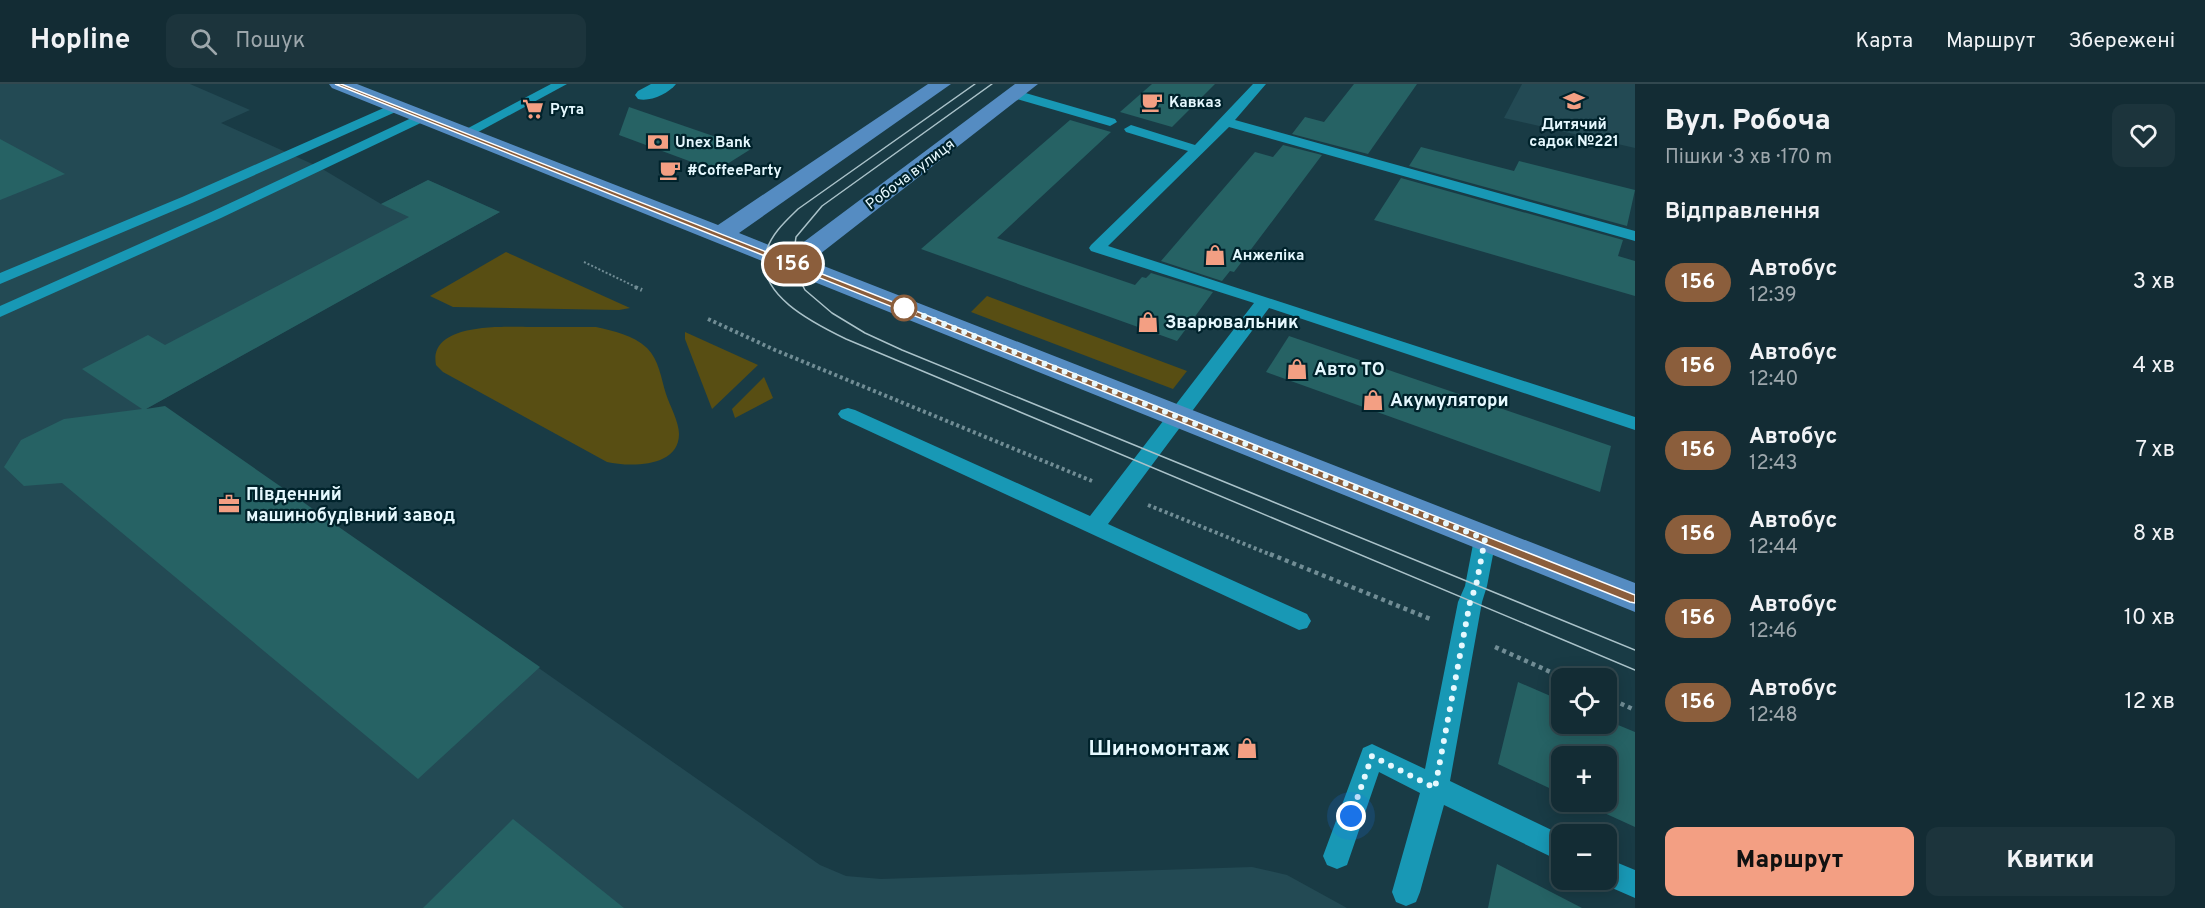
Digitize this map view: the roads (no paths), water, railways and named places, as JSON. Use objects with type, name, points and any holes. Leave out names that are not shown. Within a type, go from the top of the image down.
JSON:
[{"type":"main road","points":[[339,84],[1635,598]]},
{"type":"main road","points":[[721,234],[942,84]]},
{"type":"main road","name":"Робоча вулиця","points":[[792,263],[1022,89]]},
{"type":"street","points":[[645,95],[666,84]]},
{"type":"lane","points":[[1260,84],[1226,122],[1097,248],[1265,301],[1635,424]]},
{"type":"lane","points":[[464,134],[557,85]]},
{"type":"lane","points":[[1022,89],[1110,122]]},
{"type":"lane","points":[[0,279],[187,200],[395,107]]},
{"type":"lane","points":[[0,312],[216,215],[422,117]]},
{"type":"lane","points":[[1226,122],[1635,236]]},
{"type":"lane","points":[[1131,129],[1198,150]]},
{"type":"lane","points":[[1094,527],[1265,301]]},
{"type":"lane","points":[[848,414],[1299,621]]},
{"type":"lane","points":[[1406,892],[1435,788],[1464,633],[1485,539]]},
{"type":"lane","points":[[1337,856],[1372,756],[1551,844]]},
{"type":"lane","points":[[1617,875],[1635,884]]},
{"type":"tram line","points":[[975,84],[798,209],[780,227],[767,249],[765,265],[768,280],[789,305],[818,325],[846,339],[1635,670]]},
{"type":"tram line","points":[[992,84],[822,206],[796,237],[792,265],[805,290],[832,313],[865,333],[902,350],[1635,650]]},
{"type":"place","name":"Дитячий садок №221","points":[[1574,101]]},
{"type":"place","name":"Кавказ","points":[[1152,102]]},
{"type":"place","name":"Рута","points":[[533,109]]},
{"type":"place","name":"Unex Bank","points":[[658,142]]},
{"type":"place","name":"#CoffeeParty","points":[[670,170]]},
{"type":"place","name":"Анжеліка","points":[[1215,255]]},
{"type":"place","name":"Зварювальник","points":[[1148,322]]},
{"type":"place","name":"Авто ТО","points":[[1297,369]]},
{"type":"place","name":"Акумулятори","points":[[1373,400]]},
{"type":"place","name":"Південний машинобудівний завод","points":[[229,504]]},
{"type":"place","name":"Шиномонтаж","points":[[1247,748]]}]
